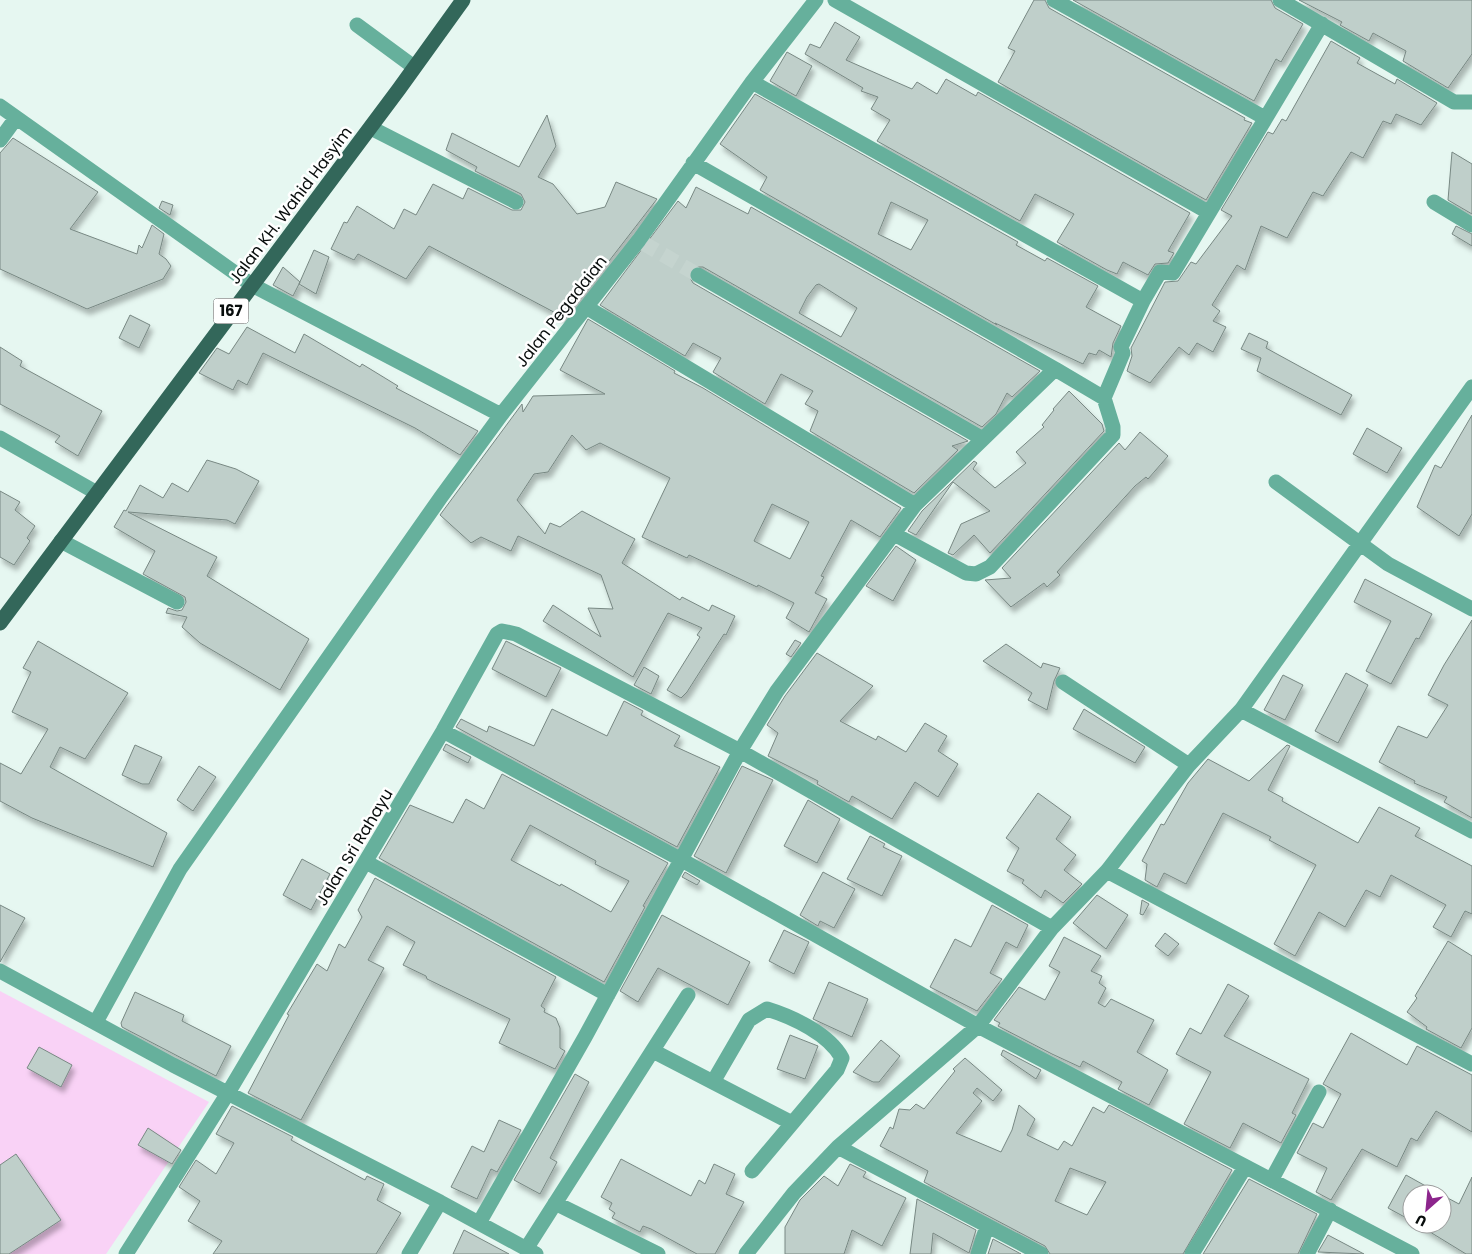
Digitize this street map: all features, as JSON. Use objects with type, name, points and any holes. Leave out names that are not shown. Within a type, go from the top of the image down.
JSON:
[{"type":"main road","name":"Jalan KH. Wahid Hasyim","points":[[0,623],[252,284],[371,128],[463,0]]},
{"type":"street","name":"Jalan Pegadaian","points":[[96,1022],[180,869],[441,497],[501,415],[586,307],[641,242],[693,163],[752,82],[816,0]]},
{"type":"street","points":[[835,0],[1208,212]]},
{"type":"street","points":[[1054,0],[1265,118]]},
{"type":"street","points":[[1280,0],[1454,102],[1472,102]]},
{"type":"street","points":[[894,534],[966,573],[976,574],[990,567],[1113,435],[1113,427],[1104,398],[1123,353],[1120,347],[1143,301],[1160,272],[1173,273],[1322,24]]},
{"type":"street","points":[[356,25],[414,68]]},
{"type":"street","points":[[752,82],[1143,301]]},
{"type":"street","points":[[0,106],[252,284],[501,415]]},
{"type":"street","points":[[0,140],[16,118]]},
{"type":"street","points":[[371,128],[516,202]]},
{"type":"street","points":[[693,163],[1104,398]]},
{"type":"street","points":[[1434,202],[1472,225]]},
{"type":"street","points":[[698,275],[983,439]]},
{"type":"street","points":[[586,307],[915,506]]},
{"type":"street","points":[[479,1223],[608,995],[740,751],[777,691],[915,506],[1055,369]]},
{"type":"street","points":[[746,1254],[794,1194],[838,1147],[978,1026],[1052,928],[1107,870],[1189,765],[1241,710],[1472,387]]},
{"type":"street","points":[[0,438],[97,493]]},
{"type":"street","points":[[1276,482],[1388,564],[1472,609]]},
{"type":"street","points":[[61,541],[177,602]]},
{"type":"street","name":"Jalan Sri Rahayu","points":[[126,1254],[228,1092],[366,862],[443,731],[496,634],[506,631],[516,634],[740,751]]},
{"type":"street","points":[[1063,682],[1189,765]]},
{"type":"street","points":[[1241,710],[1472,831]]},
{"type":"street","points":[[443,731],[680,859],[978,1026],[1412,1254]]},
{"type":"street","points":[[740,751],[1052,928]]},
{"type":"street","points":[[366,862],[608,995]]},
{"type":"street","points":[[1107,870],[1472,1064]]},
{"type":"street","points":[[0,971],[531,1251],[555,1204],[688,995]]},
{"type":"street","points":[[713,1082],[749,1020],[767,1009],[783,1014],[836,1047],[842,1058],[837,1070],[752,1171]]},
{"type":"street","points":[[653,1051],[792,1123]]},
{"type":"street","points":[[1272,1179],[1319,1092]]},
{"type":"street","points":[[838,1147],[1041,1254]]},
{"type":"street","points":[[1192,1254],[1245,1166]]},
{"type":"street","points":[[409,1254],[440,1202]]},
{"type":"street","points":[[555,1204],[658,1254]]},
{"type":"street","points":[[1306,1254],[1330,1210]]},
{"type":"street","points":[[978,1254],[988,1226]]},
{"type":"shaded area","points":[[0,991],[209,1102],[106,1254],[0,1254]]},
{"type":"building","points":[[1034,0],[1045,0],[1049,8],[1252,123],[1206,200],[998,82],[1015,51],[1008,48]]},
{"type":"building","points":[[1073,0],[1271,0],[1275,8],[1303,24],[1281,62],[1276,59],[1254,101]]},
{"type":"building","points":[[1299,0],[1472,0],[1472,54],[1448,88],[1403,61],[1406,51],[1373,33],[1369,41],[1340,25],[1342,22]]},
{"type":"building","points":[[835,22],[860,37],[846,60],[912,89],[917,82],[937,94],[946,79],[976,96],[978,92],[1190,213],[1168,251],[1174,253],[1168,263],[1155,264],[1148,275],[1123,262],[1117,274],[1107,270],[1057,242],[1074,214],[1035,194],[1020,221],[877,141],[890,120],[871,109],[878,97],[861,91],[863,88],[805,54],[810,44],[820,48]]},
{"type":"building","points":[[1331,41],[1360,58],[1357,63],[1395,84],[1397,79],[1437,103],[1421,125],[1396,114],[1391,124],[1383,121],[1363,158],[1351,152],[1323,196],[1313,192],[1287,238],[1261,226],[1245,270],[1237,265],[1212,305],[1220,311],[1213,321],[1226,327],[1213,352],[1197,343],[1189,355],[1179,347],[1150,383],[1127,371],[1132,356],[1131,348],[1165,282],[1178,281],[1191,262],[1196,264],[1232,216],[1221,210],[1268,132],[1273,134],[1282,119],[1286,121]]},
{"type":"building","points":[[787,52],[812,66],[796,96],[770,81]]},
{"type":"building","points":[[755,94],[1018,242],[1016,245],[1045,261],[1047,258],[1098,286],[1086,307],[1121,326],[1113,343],[1111,357],[1099,350],[1096,355],[1089,353],[1083,364],[995,323],[997,325],[760,190],[767,177],[720,144]],"holes":[[[891,202],[928,220],[911,250],[878,234]]]},
{"type":"building","points":[[547,115],[556,146],[538,177],[553,184],[577,214],[605,207],[616,182],[657,199],[565,318],[429,246],[406,279],[358,254],[354,260],[331,249],[344,222],[347,223],[357,206],[394,229],[404,209],[416,215],[433,184],[463,199],[468,188],[512,210],[521,210],[525,202],[521,194],[475,171],[477,167],[446,150],[452,133],[519,167]]},
{"type":"building","points":[[13,138],[98,192],[70,229],[137,254],[139,245],[142,248],[152,225],[164,234],[159,254],[171,266],[163,279],[87,309],[0,269],[0,153]]},
{"type":"building","points":[[1452,152],[1472,164],[1472,214],[1448,200]]},
{"type":"building","points":[[696,187],[748,214],[751,207],[1040,371],[1012,397],[1007,393],[996,414],[982,427],[703,267],[693,267],[689,276],[693,283],[968,441],[952,446],[958,450],[914,493],[810,431],[818,411],[805,404],[813,391],[781,374],[765,404],[713,372],[721,358],[693,343],[685,356],[600,305],[678,201],[686,208]],"holes":[[[819,284],[857,308],[841,337],[799,313],[807,297],[816,285]]]},
{"type":"building","points":[[162,201],[173,205],[170,215],[159,208]]},
{"type":"building","points":[[1456,226],[1472,234],[1472,246],[1452,234]]},
{"type":"building","points":[[314,250],[329,257],[316,294],[299,284]]},
{"type":"building","points":[[283,267],[300,282],[293,296],[273,285]]},
{"type":"building","points":[[130,315],[150,325],[139,348],[119,338]]},
{"type":"building","points":[[588,319],[675,371],[674,373],[703,388],[901,508],[880,537],[851,520],[821,576],[824,577],[815,593],[827,599],[809,632],[786,618],[794,603],[689,555],[687,558],[642,537],[670,478],[600,443],[586,450],[572,435],[548,472],[534,474],[517,500],[545,534],[550,523],[560,527],[582,511],[635,539],[622,563],[680,600],[682,597],[709,611],[712,605],[735,616],[726,635],[724,634],[687,692],[681,698],[667,690],[700,637],[697,635],[702,628],[668,613],[633,677],[543,621],[553,605],[601,637],[588,608],[613,609],[601,575],[518,536],[511,551],[481,537],[471,543],[440,515],[522,404],[523,412],[533,396],[605,394],[560,370]],"holes":[[[772,504],[809,522],[790,559],[754,541]]]},
{"type":"building","points":[[247,327],[295,353],[304,334],[360,367],[362,364],[398,386],[396,388],[478,431],[460,455],[415,428],[263,353],[247,385],[238,380],[233,390],[199,373],[217,348],[229,354]]},
{"type":"building","points":[[1249,333],[1268,342],[1266,348],[1352,395],[1341,415],[1257,371],[1261,358],[1241,349]]},
{"type":"building","points":[[0,347],[22,361],[20,366],[102,411],[78,456],[55,442],[60,436],[0,404]]},
{"type":"building","points":[[1069,391],[1102,424],[1104,431],[990,553],[974,535],[953,555],[948,553],[961,524],[990,511],[953,482],[916,535],[908,531],[922,511],[974,461],[977,463],[973,469],[995,488],[1026,463],[1016,452],[1044,427],[1042,425],[1053,409]]},
{"type":"building","points":[[1472,415],[1472,514],[1459,536],[1417,507],[1435,465],[1441,468]]},
{"type":"building","points":[[1367,428],[1402,448],[1387,473],[1353,454]]},
{"type":"building","points":[[1140,432],[1168,456],[1148,479],[1146,477],[1135,486],[1057,572],[1060,575],[1047,587],[1044,583],[1011,607],[985,580],[1011,578],[1002,568],[1119,443],[1125,450]]},
{"type":"building","points":[[207,460],[236,469],[259,481],[235,524],[227,520],[128,512],[217,557],[207,576],[309,639],[280,690],[200,643],[182,627],[187,617],[166,613],[168,608],[177,611],[182,610],[186,602],[185,597],[143,574],[155,551],[114,527],[124,510],[126,511],[140,485],[163,498],[172,483],[188,492]]},
{"type":"building","points":[[0,491],[20,502],[15,510],[35,526],[27,538],[30,541],[14,565],[0,557]]},
{"type":"building","points":[[896,546],[916,560],[893,601],[866,586]]},
{"type":"building","points":[[1365,579],[1432,614],[1419,639],[1416,638],[1391,684],[1366,671],[1391,621],[1354,602]]},
{"type":"building","points":[[1472,620],[1472,818],[1444,802],[1447,797],[1414,783],[1415,781],[1379,762],[1398,726],[1427,738],[1448,705],[1428,695]]},
{"type":"building","points":[[795,640],[801,643],[791,657],[786,654]]},
{"type":"building","points":[[38,641],[128,693],[85,759],[60,747],[50,767],[167,833],[153,867],[32,818],[0,801],[0,763],[21,774],[48,729],[12,712],[31,672],[23,668]]},
{"type":"building","points":[[506,641],[561,668],[546,697],[492,669]]},
{"type":"building","points":[[1006,644],[1041,668],[1043,663],[1060,668],[1054,681],[1047,710],[1028,700],[1032,693],[983,661]]},
{"type":"building","points":[[817,653],[873,686],[840,721],[876,740],[878,736],[906,752],[925,723],[947,736],[938,751],[958,764],[938,797],[915,782],[892,819],[852,796],[849,802],[817,784],[818,781],[768,756],[778,733],[767,725],[785,696]]},
{"type":"building","points":[[644,667],[659,676],[651,694],[634,685]]},
{"type":"building","points":[[1346,673],[1368,685],[1338,743],[1315,731]]},
{"type":"building","points":[[1283,675],[1303,685],[1285,720],[1264,710]]},
{"type":"building","points":[[624,701],[643,711],[641,715],[680,736],[674,746],[720,767],[677,847],[456,727],[461,719],[487,732],[489,726],[534,746],[552,709],[607,736]]},
{"type":"building","points":[[1084,709],[1145,747],[1135,763],[1073,729]]},
{"type":"building","points":[[446,744],[471,757],[468,763],[443,750]]},
{"type":"building","points":[[135,745],[162,757],[149,784],[142,784],[122,775]]},
{"type":"building","points":[[1287,745],[1290,746],[1268,790],[1283,798],[1282,801],[1358,843],[1379,807],[1420,828],[1415,836],[1472,866],[1472,914],[1465,911],[1451,937],[1433,927],[1446,905],[1391,875],[1380,897],[1366,890],[1345,927],[1319,912],[1295,956],[1274,944],[1316,865],[1269,840],[1271,837],[1223,813],[1186,884],[1164,873],[1157,887],[1145,880],[1147,864],[1142,861],[1161,824],[1164,825],[1188,783],[1208,759],[1249,781]]},
{"type":"building","points":[[199,766],[216,777],[193,811],[177,800]]},
{"type":"building","points":[[742,766],[773,780],[726,873],[694,856]]},
{"type":"building","points":[[502,774],[668,863],[643,906],[645,907],[604,982],[379,858],[410,805],[453,823],[466,799],[484,809]],"holes":[[[530,825],[596,861],[595,864],[629,881],[611,912],[561,884],[560,886],[511,860]]]},
{"type":"building","points":[[1038,793],[1071,817],[1056,839],[1076,855],[1064,870],[1082,884],[1063,903],[1045,890],[1041,898],[1022,883],[1024,880],[1007,871],[1019,848],[1006,838]]},
{"type":"building","points":[[808,800],[840,819],[817,863],[784,846]]},
{"type":"building","points":[[870,836],[885,844],[883,847],[902,856],[882,896],[847,879]]},
{"type":"building","points":[[302,859],[330,874],[311,910],[283,895]]},
{"type":"building","points":[[685,872],[700,881],[697,885],[682,877]]},
{"type":"building","points":[[823,872],[855,889],[834,928],[820,921],[818,926],[800,915]]},
{"type":"building","points":[[375,878],[556,977],[541,1006],[545,1009],[544,1012],[556,1018],[560,1028],[560,1048],[565,1051],[555,1069],[499,1043],[510,1019],[427,979],[426,976],[403,965],[415,942],[387,926],[368,960],[384,968],[301,1120],[248,1093],[289,1015],[287,1014],[317,964],[327,971],[339,944],[345,948],[362,917],[358,910]]},
{"type":"building","points":[[1097,895],[1128,915],[1106,949],[1073,923]]},
{"type":"building","points":[[1142,900],[1149,904],[1143,915],[1140,914]]},
{"type":"building","points":[[0,905],[25,918],[0,962]]},
{"type":"building","points":[[992,905],[1028,925],[1017,948],[1006,942],[990,973],[1002,979],[977,1011],[930,987],[955,939],[971,947]]},
{"type":"building","points":[[662,915],[750,962],[728,1005],[658,968],[638,1002],[620,991]]},
{"type":"building","points":[[784,930],[809,942],[794,974],[769,961]]},
{"type":"building","points":[[1165,933],[1179,944],[1168,956],[1155,946]]},
{"type":"building","points":[[1064,937],[1101,956],[1091,971],[1102,976],[1099,983],[1106,988],[1098,1003],[1105,1007],[1111,999],[1154,1020],[1137,1052],[1168,1070],[1149,1105],[1118,1089],[1122,1082],[1083,1061],[1080,1067],[1052,1054],[998,1026],[1000,1023],[994,1020],[1019,987],[1045,1000],[1060,972],[1049,966]]},
{"type":"building","points":[[1448,941],[1472,956],[1472,1028],[1461,1048],[1426,1029],[1427,1027],[1407,1012],[1417,998],[1415,996]]},
{"type":"building","points":[[829,982],[868,999],[852,1037],[813,1019]]},
{"type":"building","points":[[1228,984],[1249,996],[1224,1036],[1309,1079],[1292,1113],[1296,1115],[1281,1143],[1243,1123],[1230,1148],[1184,1124],[1211,1072],[1176,1054],[1190,1028],[1201,1034]]},
{"type":"building","points":[[135,992],[184,1015],[182,1021],[231,1046],[216,1076],[122,1027],[121,1023]]},
{"type":"building","points":[[1351,1033],[1407,1065],[1417,1046],[1472,1075],[1472,1132],[1436,1111],[1417,1141],[1411,1138],[1397,1167],[1362,1149],[1331,1200],[1316,1192],[1327,1168],[1297,1153],[1313,1123],[1323,1128],[1341,1094],[1323,1084]]},
{"type":"building","points":[[790,1035],[818,1046],[805,1079],[777,1069]]},
{"type":"building","points":[[881,1040],[900,1056],[879,1082],[873,1082],[853,1072]]},
{"type":"building","points":[[39,1047],[72,1065],[61,1087],[27,1068]]},
{"type":"building","points":[[1003,1050],[1041,1070],[1036,1079],[1001,1055]]},
{"type":"building","points":[[965,1058],[1002,1090],[993,1101],[977,1088],[973,1093],[982,1101],[956,1133],[1001,1152],[1012,1130],[1019,1105],[1035,1119],[1027,1135],[1058,1150],[1064,1141],[1072,1146],[1093,1107],[1104,1113],[1109,1105],[1232,1170],[1183,1254],[1050,1254],[1045,1246],[924,1182],[928,1171],[880,1146],[890,1127],[893,1129],[899,1109],[910,1110],[916,1104],[924,1109],[955,1071],[953,1069]],"holes":[[[1070,1168],[1106,1182],[1087,1215],[1055,1201]]]},
{"type":"building","points":[[575,1074],[589,1082],[550,1158],[557,1162],[540,1194],[514,1180]]},
{"type":"building","points":[[232,1106],[293,1137],[291,1140],[365,1180],[367,1176],[384,1184],[377,1200],[401,1213],[376,1254],[213,1254],[222,1241],[188,1221],[200,1201],[179,1187],[196,1160],[216,1174],[234,1143],[216,1134]]},
{"type":"building","points":[[499,1120],[521,1130],[497,1172],[491,1169],[477,1199],[451,1187],[472,1146],[484,1152]]},
{"type":"building","points":[[148,1128],[181,1150],[172,1164],[138,1145]]},
{"type":"building","points":[[16,1154],[61,1220],[9,1254],[0,1254],[0,1165]]},
{"type":"building","points":[[621,1159],[691,1196],[699,1180],[705,1184],[714,1164],[735,1174],[726,1194],[744,1202],[715,1254],[697,1254],[651,1229],[643,1226],[640,1232],[612,1218],[615,1213],[609,1209],[612,1203],[601,1197]]},
{"type":"building","points":[[850,1164],[866,1172],[863,1177],[906,1198],[882,1246],[852,1230],[844,1254],[785,1254],[785,1227],[800,1200],[824,1176],[838,1186]]},
{"type":"building","points":[[1406,1175],[1422,1184],[1402,1184],[1402,1216],[1388,1208]]},
{"type":"building","points":[[1472,1177],[1472,1254],[1466,1254],[1433,1234],[1452,1234],[1452,1200],[1459,1204]]},
{"type":"building","points":[[1249,1179],[1317,1214],[1298,1254],[1203,1254]]},
{"type":"building","points":[[917,1199],[976,1230],[969,1253],[933,1233],[931,1254],[910,1254]]},
{"type":"building","points":[[464,1230],[509,1254],[453,1254]]},
{"type":"building","points":[[1328,1235],[1364,1254],[1318,1252]]},
{"type":"building","points":[[993,1239],[1021,1254],[988,1254]]},
{"type":"tunnel","points":[[643,243],[698,275]]}]
